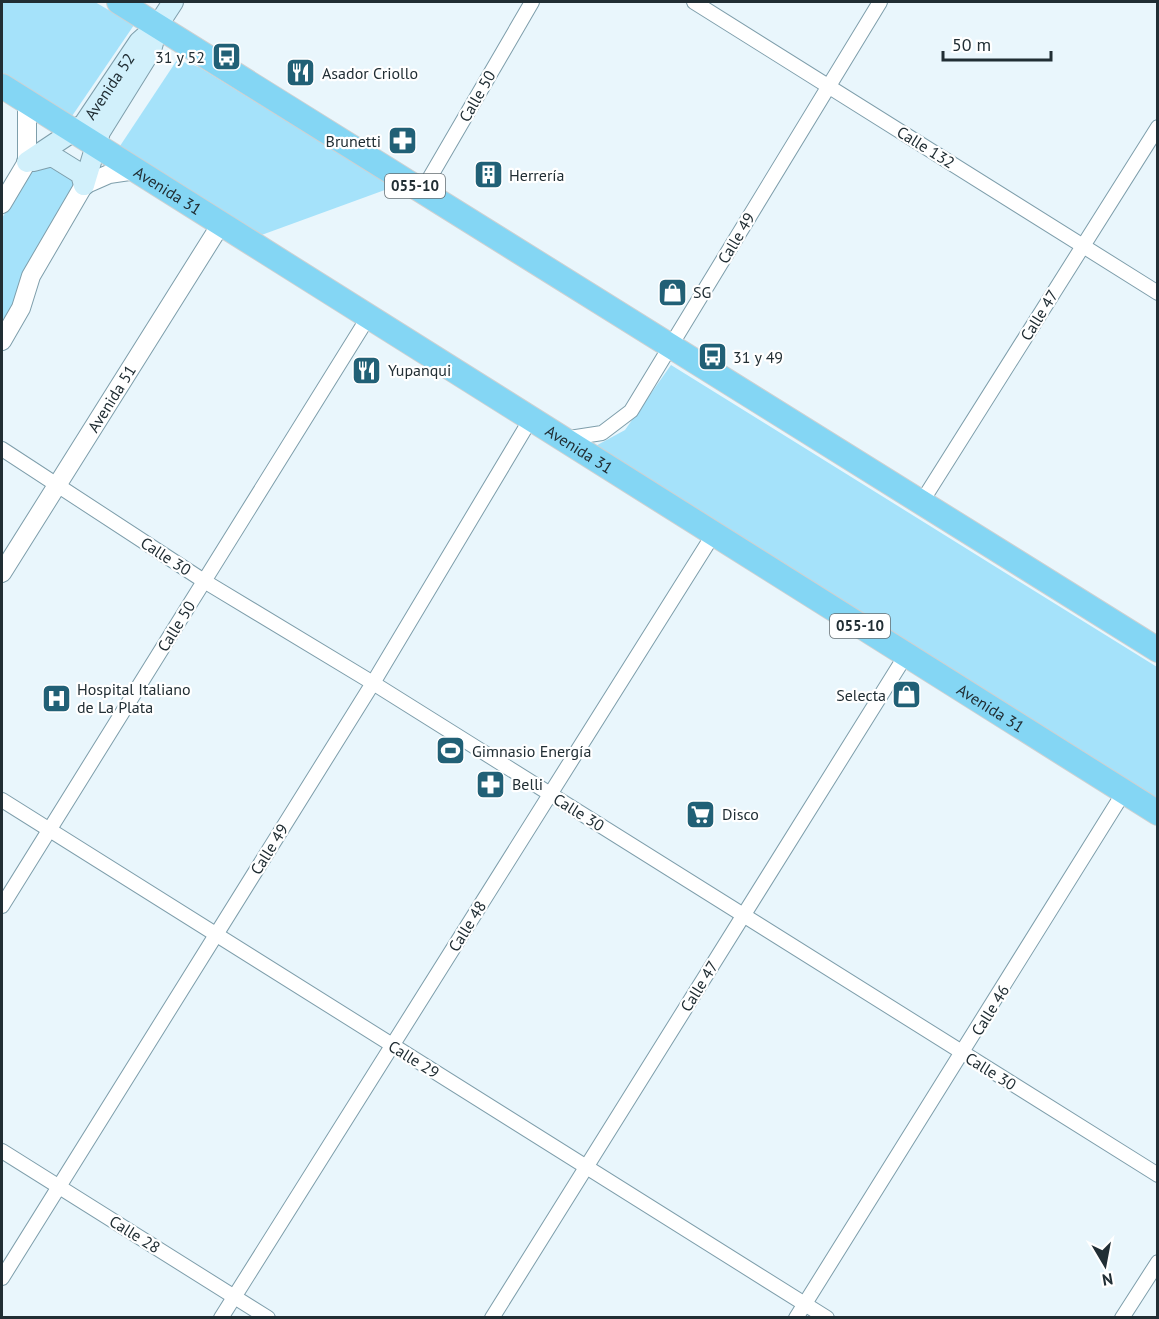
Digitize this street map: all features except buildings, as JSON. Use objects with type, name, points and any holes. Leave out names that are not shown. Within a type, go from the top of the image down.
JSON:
[{"type":"highway","name":"055-10","points":[[119,2],[422,190],[670,348],[1158,650]]},
{"type":"highway","name":"Avenida 31","points":[[2,86],[1158,813]]},
{"type":"main road","name":"Avenida 52","points":[[84,185],[100,132],[151,50],[158,26],[173,2]]},
{"type":"main road","name":"Avenida 52","points":[[27,162],[84,124],[139,42],[158,26]]},
{"type":"main road","points":[[27,162],[52,156],[81,174],[84,185]]},
{"type":"street","name":"Calle 50","points":[[422,190],[532,2]]},
{"type":"street","name":"Calle 132","points":[[694,2],[1158,293]]},
{"type":"street","name":"Calle 49","points":[[563,438],[602,433],[631,411],[880,2]]},
{"type":"street","points":[[27,101],[27,162]]},
{"type":"street","name":"Calle 47","points":[[921,503],[1158,127]]},
{"type":"street","name":"Avenida 52","points":[[2,204],[27,162]]},
{"type":"street","points":[[84,185],[109,174],[136,170]]},
{"type":"street","name":"Avenida 52","points":[[2,341],[21,308],[31,276],[84,185]]},
{"type":"street","name":"Avenida 51","points":[[2,573],[221,224]]},
{"type":"street","name":"Calle 50","points":[[2,906],[369,316]]},
{"type":"street","name":"Calle 49","points":[[2,1278],[373,683],[531,417]]},
{"type":"street","name":"Calle 30","points":[[2,449],[204,581],[373,683],[1158,1175]]},
{"type":"street","name":"Calle 48","points":[[220,1317],[713,535]]},
{"type":"street","name":"Calle 47","points":[[492,1317],[906,655]]},
{"type":"street","name":"Calle 46","points":[[796,1317],[1124,792]]},
{"type":"street","name":"Calle 29","points":[[2,800],[827,1317]]},
{"type":"street","name":"Calle 28","points":[[2,1151],[268,1317]]},
{"type":"street","points":[[1122,1317],[1158,1262]]},
{"type":"shaded area","points":[[2,2],[95,2],[134,25],[70,119],[2,78]]},
{"type":"shaded area","points":[[177,60],[199,67],[393,187],[256,237],[118,149]]},
{"type":"shaded area","points":[[37,162],[48,163],[76,181],[15,308],[2,320],[2,218]]},
{"type":"shaded area","points":[[671,365],[1157,667],[1157,803],[590,449],[625,430]]},
{"type":"place","name":"31 y 52","points":[[226,57]]},
{"type":"place","name":"Asador Criollo","points":[[301,73]]},
{"type":"place","name":"Brunetti","points":[[402,141]]},
{"type":"place","name":"Herrería","points":[[488,175]]},
{"type":"place","name":"SG","points":[[672,292]]},
{"type":"place","name":"31 y 49","points":[[712,357]]},
{"type":"place","name":"Yupanqui","points":[[367,370]]},
{"type":"place","name":"Selecta","points":[[907,695]]},
{"type":"place","name":"Hospital Italiano de La Plata","points":[[56,698]]},
{"type":"place","name":"Gimnasio Energía","points":[[451,751]]},
{"type":"place","name":"Belli","points":[[491,784]]},
{"type":"place","name":"Disco","points":[[701,814]]}]
